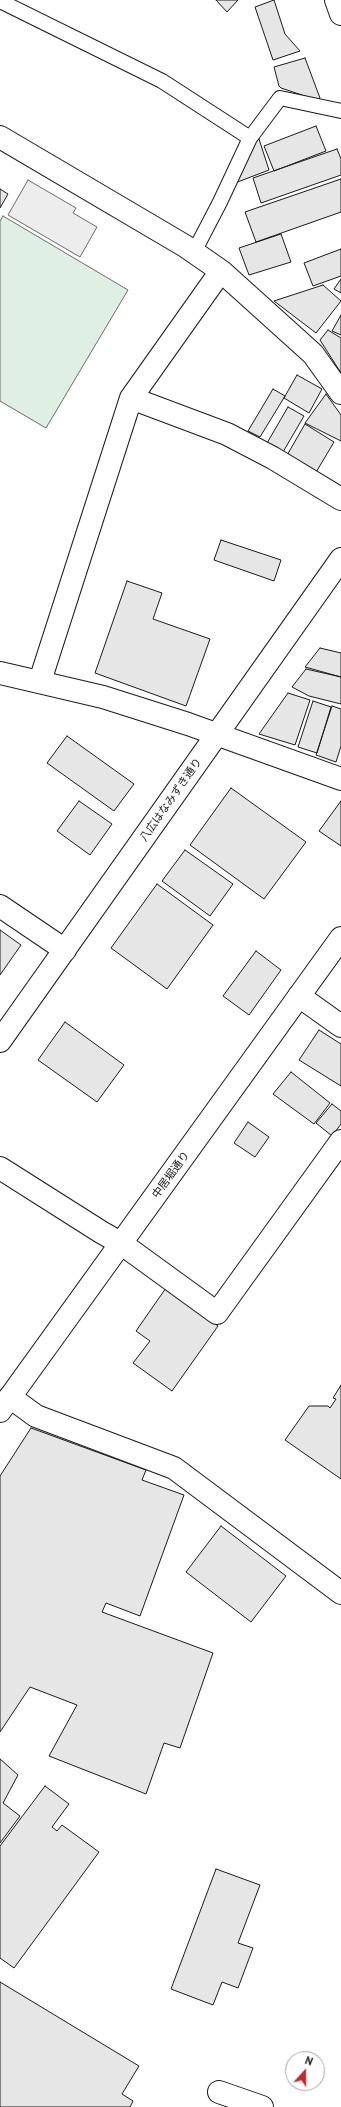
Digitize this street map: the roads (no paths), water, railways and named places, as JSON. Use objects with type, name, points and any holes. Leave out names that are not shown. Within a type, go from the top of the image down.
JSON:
[{"type":"street","points":[[336,0],[341,14]]},
{"type":"street","points":[[0,137],[194,252],[221,271],[313,354],[341,393]]},
{"type":"street","points":[[40,682],[132,398],[221,271]]},
{"type":"street","points":[[132,398],[227,434],[273,458],[341,499]]},
{"type":"street","name":"八広はなみずき通り","points":[[0,1041],[341,559]]},
{"type":"street","points":[[0,673],[103,697],[217,735],[341,779]]},
{"type":"street","points":[[0,906],[64,950]]},
{"type":"street","name":"中居堀通り","points":[[5,1404],[122,1244],[341,938]]},
{"type":"street","points":[[299,996],[341,1026]]},
{"type":"street","points":[[0,1168],[122,1244],[217,1313],[341,1141]]},
{"type":"street","points":[[5,1404],[174,1468],[341,1593]]},
{"type":"street","points":[[219,2092],[262,2107]]},
{"type":"lane","points":[[0,1],[162,81],[250,138]]},
{"type":"lane","points":[[194,252],[220,202],[250,138],[280,98],[341,111]]}]
